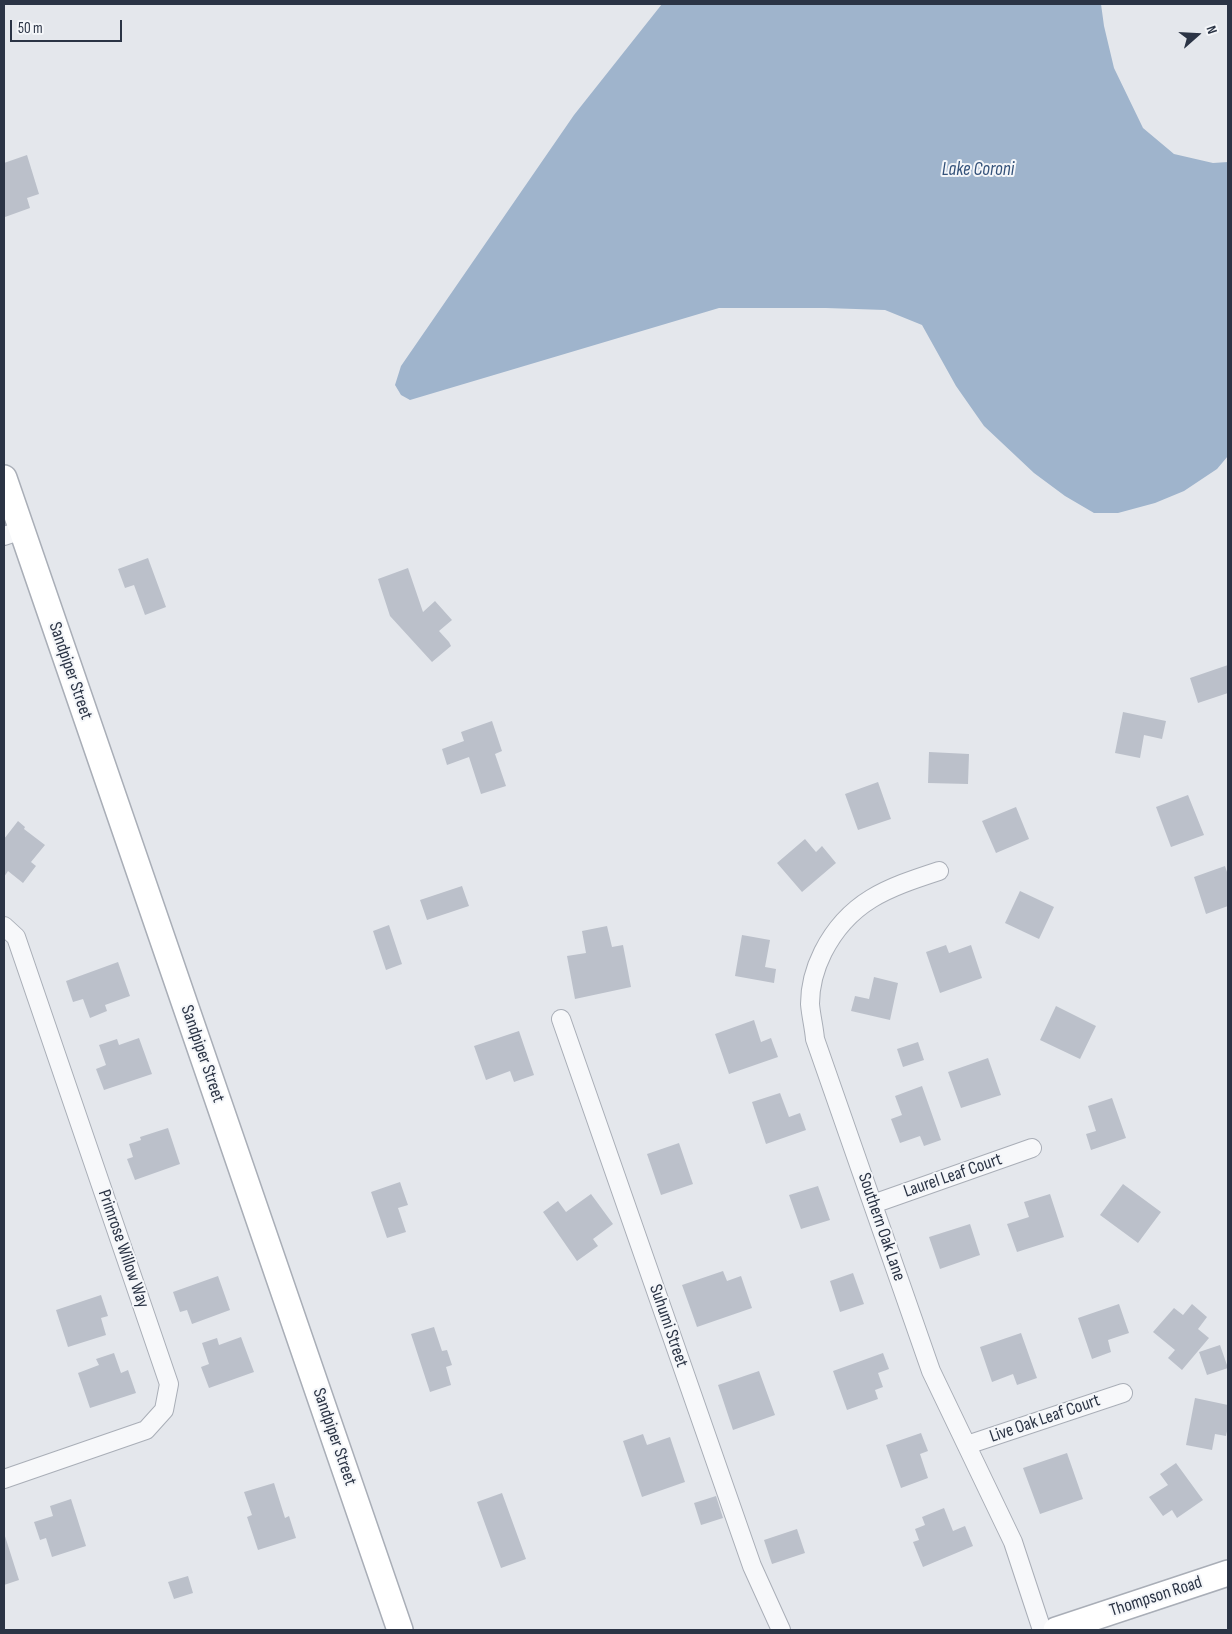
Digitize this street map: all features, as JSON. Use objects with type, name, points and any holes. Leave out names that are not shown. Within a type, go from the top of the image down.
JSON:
[{"type":"street","name":"Sandpiper Street","points":[[4,478],[13,533],[400,1630]]},
{"type":"street","name":"Southern Oak Lane","points":[[939,871],[901,884],[874,896],[849,914],[831,937],[815,968],[810,1004],[815,1039],[931,1371],[1013,1542],[1042,1630]]},
{"type":"street","name":"Primrose Willow Way","points":[[4,926],[16,937],[169,1384],[164,1410],[146,1430],[4,1479]]},
{"type":"street","name":"Suhumi Street","points":[[561,1018],[752,1566],[781,1630]]},
{"type":"street","name":"Laurel Leaf Court","points":[[873,1204],[1032,1148]]},
{"type":"street","name":"Live Oak Leaf Court","points":[[967,1445],[1123,1392]]},
{"type":"street","name":"Thompson Road","points":[[1056,1630],[1228,1573]]},
{"type":"water","name":"Lake Coroni","points":[[662,4],[1101,4],[1114,68],[1143,128],[1174,154],[1213,163],[1228,162],[1228,456],[1217,469],[1184,491],[1155,503],[1118,513],[1094,513],[1065,496],[1034,473],[984,426],[956,386],[922,325],[885,310],[719,308],[410,400],[401,395],[395,385],[401,366],[574,115]]},
{"type":"building","points":[[27,155],[39,194],[27,198],[30,208],[5,217],[4,163]]},
{"type":"building","points":[[148,558],[166,607],[145,615],[134,585],[125,588],[118,569]]},
{"type":"building","points":[[408,568],[423,612],[435,601],[452,620],[439,631],[451,646],[432,662],[390,616],[378,579]]},
{"type":"building","points":[[1228,665],[1228,693],[1198,703],[1190,678]]},
{"type":"building","points":[[1123,712],[1166,721],[1162,739],[1144,735],[1140,758],[1115,753]]},
{"type":"building","points":[[492,721],[502,751],[495,754],[506,786],[481,794],[469,757],[447,765],[442,749],[464,741],[461,732]]},
{"type":"building","points":[[929,752],[969,754],[968,784],[928,783]]},
{"type":"building","points":[[878,782],[891,819],[858,830],[845,794]]},
{"type":"building","points":[[1188,795],[1204,835],[1171,847],[1156,807]]},
{"type":"building","points":[[1016,807],[1029,839],[996,853],[982,821]]},
{"type":"building","points":[[18,821],[25,827],[24,829],[45,845],[31,862],[36,866],[23,883],[8,871],[4,877],[4,839]]},
{"type":"building","points":[[805,839],[816,852],[822,846],[836,863],[802,892],[777,863]]},
{"type":"building","points":[[1225,866],[1228,875],[1228,906],[1206,914],[1194,877]]},
{"type":"building","points":[[462,886],[469,906],[427,920],[420,900]]},
{"type":"building","points":[[1020,891],[1054,907],[1039,939],[1005,923]]},
{"type":"building","points":[[389,925],[402,964],[386,970],[373,931]]},
{"type":"building","points":[[607,926],[612,947],[623,945],[631,987],[575,999],[567,956],[586,953],[582,931]]},
{"type":"building","points":[[742,935],[770,940],[765,967],[776,969],[774,983],[735,976]]},
{"type":"building","points":[[946,945],[949,953],[971,945],[982,978],[940,993],[926,952]]},
{"type":"building","points":[[118,962],[130,996],[105,1005],[107,1011],[90,1018],[83,999],[73,1002],[66,981]]},
{"type":"building","points":[[874,977],[898,983],[890,1020],[851,1011],[855,996],[869,999]]},
{"type":"building","points":[[1056,1006],[1096,1026],[1080,1059],[1040,1040]]},
{"type":"building","points":[[754,1020],[761,1042],[771,1038],[778,1057],[729,1074],[715,1034]]},
{"type":"building","points":[[519,1031],[534,1075],[514,1082],[510,1071],[486,1080],[474,1046]]},
{"type":"building","points":[[139,1038],[152,1074],[104,1090],[96,1069],[106,1065],[99,1045],[117,1039],[119,1045]]},
{"type":"building","points":[[918,1042],[924,1060],[903,1067],[897,1049]]},
{"type":"building","points":[[988,1058],[1001,1095],[961,1108],[948,1072]]},
{"type":"building","points":[[922,1086],[941,1140],[924,1146],[920,1136],[900,1143],[891,1119],[902,1115],[895,1096]]},
{"type":"building","points":[[780,1093],[789,1117],[800,1113],[806,1130],[766,1144],[752,1102]]},
{"type":"building","points":[[1112,1098],[1126,1138],[1091,1150],[1086,1134],[1096,1131],[1088,1106]]},
{"type":"building","points":[[168,1128],[180,1164],[135,1180],[127,1159],[133,1157],[129,1144],[141,1140],[140,1137]]},
{"type":"building","points":[[679,1143],[693,1184],[661,1195],[647,1154]]},
{"type":"building","points":[[400,1182],[408,1205],[398,1208],[406,1232],[387,1238],[371,1192]]},
{"type":"building","points":[[1123,1184],[1161,1212],[1138,1243],[1100,1215]]},
{"type":"building","points":[[818,1186],[830,1220],[801,1229],[789,1195]]},
{"type":"building","points":[[591,1194],[613,1224],[593,1239],[598,1246],[577,1261],[543,1212],[558,1201],[566,1212]]},
{"type":"building","points":[[1050,1194],[1064,1237],[1017,1252],[1007,1224],[1029,1217],[1024,1202]]},
{"type":"building","points":[[970,1224],[980,1255],[940,1269],[929,1237]]},
{"type":"building","points":[[723,1271],[727,1281],[741,1276],[752,1308],[697,1327],[682,1285]]},
{"type":"building","points":[[853,1273],[864,1304],[840,1312],[830,1281]]},
{"type":"building","points":[[218,1276],[230,1310],[192,1324],[187,1310],[180,1312],[173,1292]]},
{"type":"building","points":[[101,1295],[108,1316],[101,1318],[106,1335],[68,1347],[56,1310]]},
{"type":"building","points":[[1119,1304],[1129,1333],[1108,1340],[1111,1352],[1092,1359],[1078,1318]]},
{"type":"building","points":[[1192,1304],[1207,1317],[1198,1329],[1209,1338],[1182,1370],[1168,1358],[1175,1350],[1153,1332],[1174,1308],[1183,1315]]},
{"type":"building","points":[[434,1327],[442,1351],[447,1350],[452,1365],[446,1367],[451,1385],[430,1392],[411,1334]]},
{"type":"building","points":[[1021,1333],[1037,1378],[1017,1385],[1013,1374],[992,1382],[980,1347]]},
{"type":"building","points":[[241,1337],[254,1372],[209,1388],[201,1367],[209,1364],[202,1343],[217,1338],[219,1345]]},
{"type":"building","points":[[1220,1345],[1228,1368],[1207,1375],[1199,1352]]},
{"type":"building","points":[[114,1353],[121,1373],[128,1370],[136,1393],[90,1408],[78,1373],[99,1365],[96,1359]]},
{"type":"building","points":[[883,1353],[889,1369],[878,1373],[883,1387],[875,1390],[878,1399],[847,1410],[833,1371]]},
{"type":"building","points":[[759,1371],[775,1415],[733,1430],[718,1385]]},
{"type":"building","points":[[1195,1398],[1228,1405],[1226,1436],[1215,1434],[1212,1450],[1186,1445]]},
{"type":"building","points":[[921,1433],[928,1451],[920,1454],[928,1478],[901,1488],[886,1445]]},
{"type":"building","points":[[643,1434],[647,1445],[670,1437],[685,1482],[642,1497],[623,1441]]},
{"type":"building","points":[[1067,1453],[1083,1499],[1040,1514],[1023,1468]]},
{"type":"building","points":[[1176,1463],[1203,1500],[1177,1518],[1172,1510],[1163,1516],[1149,1497],[1168,1485],[1160,1474]]},
{"type":"building","points":[[274,1483],[285,1518],[289,1516],[296,1538],[258,1550],[247,1517],[252,1515],[244,1492]]},
{"type":"building","points":[[502,1493],[526,1559],[501,1568],[477,1502]]},
{"type":"building","points":[[716,1496],[723,1518],[701,1525],[694,1503]]},
{"type":"building","points":[[71,1499],[86,1546],[52,1557],[46,1538],[40,1540],[34,1522],[53,1516],[50,1506]]},
{"type":"building","points":[[944,1508],[953,1531],[965,1526],[973,1546],[923,1567],[913,1542],[919,1540],[915,1529],[925,1525],[922,1517]]},
{"type":"building","points":[[797,1529],[805,1553],[772,1564],[764,1540]]},
{"type":"building","points":[[4,1533],[19,1580],[4,1585]]},
{"type":"building","points":[[188,1576],[193,1593],[174,1599],[168,1582]]}]
